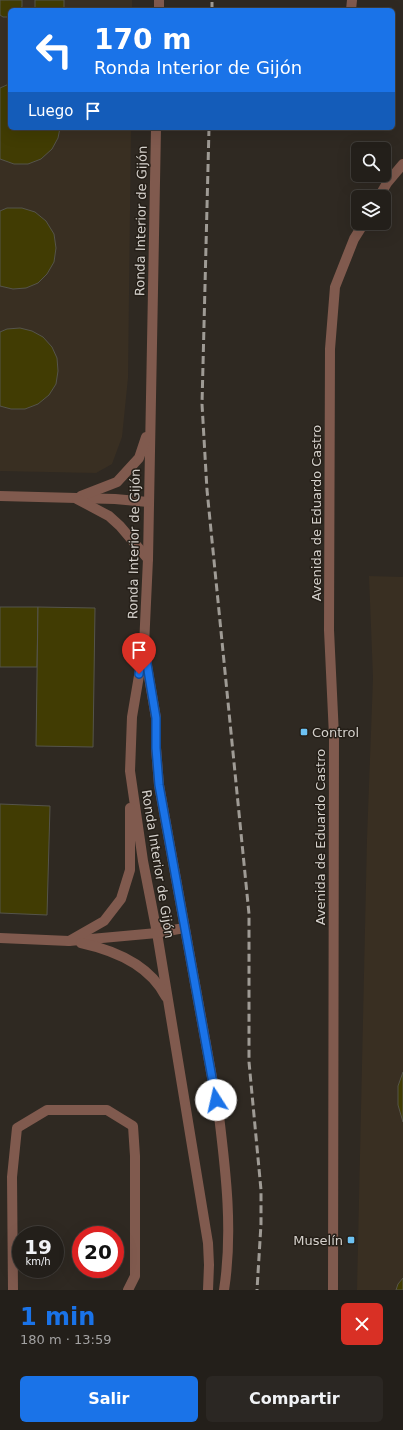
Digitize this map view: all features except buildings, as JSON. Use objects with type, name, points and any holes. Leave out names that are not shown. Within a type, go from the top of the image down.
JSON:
[{"type":"street","name":"Ronda Interior de Gijón","points":[[156,130],[149,427],[148,559],[144,646],[132,717],[130,771],[143,861],[157,933],[207,1236],[209,1265],[208,1290]]},
{"type":"street","points":[[383,190],[403,164]]},
{"type":"street","name":"Avenida de Eduardo Castro","points":[[333,1287],[334,736],[329,630],[330,349],[335,287],[354,239],[360,230]]},
{"type":"street","points":[[75,498],[117,482],[139,458],[149,427]]},
{"type":"street","points":[[0,496],[115,499],[148,502]]},
{"type":"street","points":[[75,498],[109,516],[120,526],[148,559]]},
{"type":"street","points":[[144,646],[156,718],[156,748],[159,785],[219,1116],[224,1154],[229,1212],[228,1254],[224,1290]]},
{"type":"street","points":[[69,941],[104,921],[121,899],[130,870],[130,771]]},
{"type":"street","points":[[0,938],[69,941],[157,933],[184,928]]},
{"type":"street","points":[[69,941],[98,947],[130,961],[143,970],[156,983],[163,992],[168,1003]]},
{"type":"street","points":[[13,1289],[12,1177],[16,1128],[47,1110],[107,1110],[133,1126],[135,1156],[135,1276],[128,1290]]},
{"type":"street","points":[[203,1290],[209,1265]]},
{"type":"shaded area","points":[[0,0],[132,0],[132,8],[8,8],[8,130],[131,130],[128,378],[122,437],[112,464],[96,473],[0,471]]},
{"type":"shaded area","points":[[369,576],[403,577],[403,1290],[357,1290],[367,839],[373,678]]},
{"type":"railway","points":[[212,0],[212,8]]},
{"type":"railway","points":[[209,130],[202,404],[207,490],[249,914],[249,1062],[261,1190],[261,1224],[257,1290]]},
{"type":"place","name":"Control","points":[[304,732]]},
{"type":"place","name":"Muselín","points":[[351,1240]]},
{"type":"route","points":[[139,674],[144,646],[156,718],[156,748],[159,785],[216,1100]]}]
